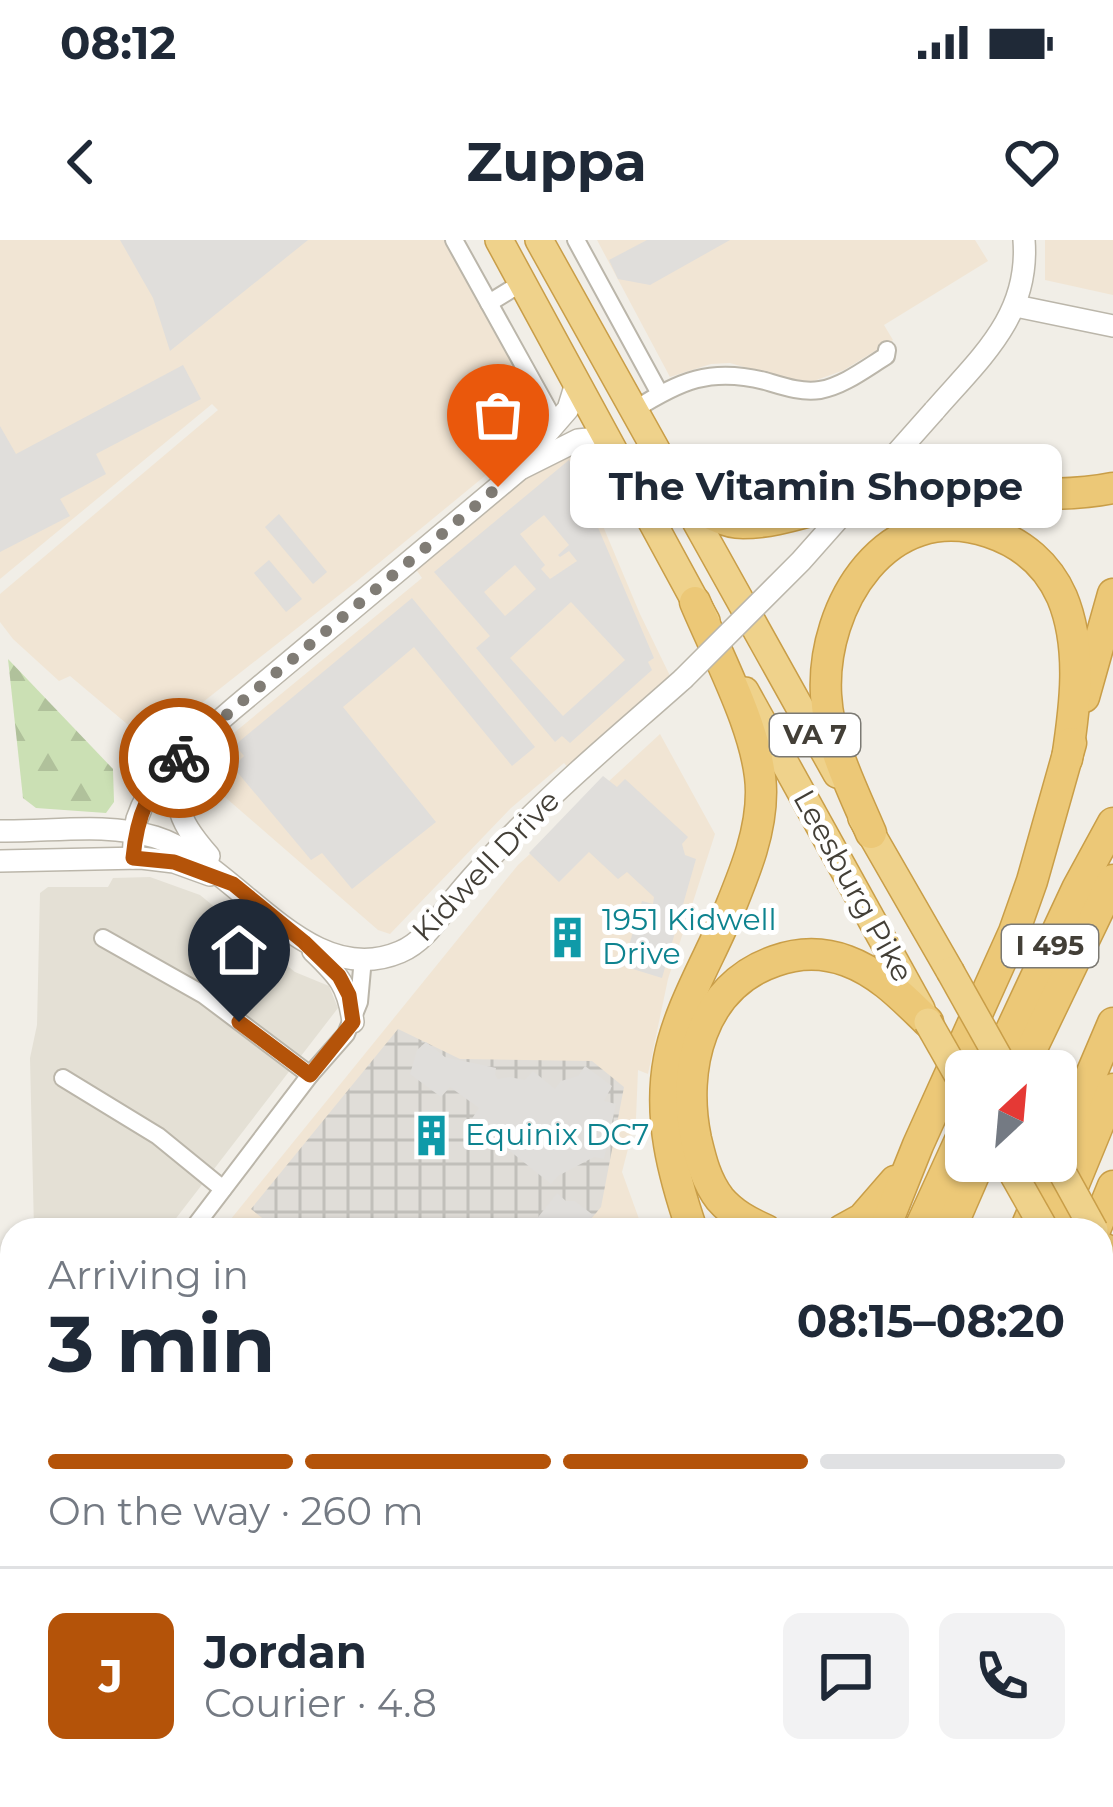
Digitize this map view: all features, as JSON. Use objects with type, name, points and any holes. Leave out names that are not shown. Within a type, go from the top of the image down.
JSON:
[{"type":"highway","name":"Leesburg Pike","points":[[499,240],[945,1052]]},
{"type":"highway","name":"Leesburg Pike","points":[[539,240],[994,1050]]},
{"type":"highway","points":[[683,498],[714,517],[736,523],[915,491],[1068,494],[1113,488]]},
{"type":"highway","points":[[871,833],[835,749],[825,689],[828,664],[843,606],[857,576],[883,550],[913,533],[946,526],[976,528],[1005,537],[1047,570],[1062,598],[1072,636],[1075,682],[1066,759]]},
{"type":"highway","points":[[889,1218],[1014,932],[1113,594]]},
{"type":"highway","points":[[688,1218],[670,1161],[669,1057],[754,848],[761,792],[753,741],[695,602]]},
{"type":"highway","name":"I 495","points":[[1002,1050],[1113,823]]},
{"type":"highway","name":"I 495","points":[[1031,1050],[1113,880]]},
{"type":"highway","points":[[741,1218],[707,1179],[691,1102],[700,1034],[728,988],[783,958],[828,955],[873,974],[928,1022]]},
{"type":"highway","points":[[1077,1108],[1113,1023]]},
{"type":"highway","points":[[1059,1218],[1113,1089]]},
{"type":"highway","points":[[863,1218],[918,1145]]},
{"type":"highway","points":[[924,1218],[945,1173]]},
{"type":"highway","points":[[955,1218],[971,1182]]},
{"type":"highway","points":[[1018,1182],[1038,1218]]},
{"type":"highway","points":[[1030,1218],[1046,1182]]},
{"type":"highway","points":[[1068,1182],[1088,1218]]},
{"type":"highway","points":[[1108,1218],[1113,1186]]},
{"type":"street","points":[[454,240],[555,422]]},
{"type":"street","points":[[577,240],[660,394]]},
{"type":"street","points":[[1024,240],[1024,274],[1016,306],[1113,326]]},
{"type":"street","points":[[489,303],[523,282]]},
{"type":"street","points":[[585,320],[613,306]]},
{"type":"street","name":"Kidwell Drive","points":[[363,958],[402,951],[416,942],[522,825],[782,582],[993,343],[1016,306]]},
{"type":"street","points":[[514,346],[547,327]]},
{"type":"street","points":[[634,410],[690,380],[716,375],[793,389],[826,389],[886,356],[887,350]]},
{"type":"street","points":[[133,858],[137,819],[169,768],[520,469],[571,404],[577,380]]},
{"type":"street","points":[[520,469],[578,440],[593,441],[615,453]]},
{"type":"street","points":[[208,731],[180,781],[179,812],[184,826],[233,884]]},
{"type":"street","points":[[0,831],[135,832],[189,851],[304,942],[344,982],[353,1022]]},
{"type":"street","points":[[0,861],[133,858],[174,862],[233,884]]},
{"type":"street","points":[[103,938],[204,994],[310,1075]]},
{"type":"street","points":[[201,1218],[353,1022],[363,958],[324,952],[304,942]]},
{"type":"street","points":[[63,1078],[158,1136],[223,1189]]},
{"type":"shaded area","points":[[0,240],[451,240],[539,409],[536,434],[203,702],[208,709],[158,750],[70,676],[59,681],[13,639],[0,622],[0,594],[218,410],[212,404],[0,579]]},
{"type":"shaded area","points":[[120,240],[308,240],[170,351],[153,298]]},
{"type":"shaded area","points":[[597,240],[975,240],[988,261],[884,325],[893,340],[844,370],[811,382],[795,382],[730,363],[670,377]]},
{"type":"shaded area","points":[[647,240],[730,240],[650,285],[618,279],[609,260]]},
{"type":"shaded area","points":[[1045,240],[1113,240],[1113,295],[1045,280]]},
{"type":"shaded area","points":[[183,365],[201,399],[96,454],[106,474],[60,499],[70,516],[0,552],[0,426],[16,454]]},
{"type":"shaded area","points":[[568,443],[673,682],[573,773],[564,763],[511,808],[390,934],[378,930],[196,772],[201,760],[422,578],[410,561]]},
{"type":"shaded area","points":[[569,460],[654,658],[648,662],[652,670],[570,743],[562,736],[555,742],[476,648],[490,636],[434,572]],"holes":[[[544,515],[569,545],[558,555],[569,551],[577,561],[550,579],[541,569],[545,565],[520,534]],[[515,565],[536,589],[505,616],[484,592]],[[571,602],[625,660],[563,716],[510,658]]]},
{"type":"shaded area","points":[[279,514],[327,572],[313,584],[265,527]]},
{"type":"shaded area","points":[[269,560],[302,599],[286,612],[254,573]]},
{"type":"shaded area","points":[[412,598],[535,747],[512,766],[414,647],[343,707],[436,822],[352,889],[322,853],[311,860],[233,767],[244,756],[235,745]]},
{"type":"shaded area","points":[[660,734],[715,834],[668,979],[648,1074],[638,1070],[636,1118],[622,1172],[639,1218],[232,1218],[518,865]]},
{"type":"shaded area","points":[[603,776],[617,787],[625,779],[688,837],[682,844],[685,855],[696,859],[662,978],[623,966],[642,901],[653,904],[654,897],[627,872],[618,879],[589,852],[559,882],[529,853]]},
{"type":"shaded area","points":[[150,877],[200,895],[295,972],[329,986],[338,1008],[176,1218],[34,1218],[30,1058],[37,1025],[40,893],[48,887],[108,887],[113,878]]},
{"type":"shaded area","points":[[398,1029],[460,1059],[592,1061],[624,1087],[601,1207],[592,1218],[262,1218],[251,1209]]},
{"type":"shaded area","points":[[426,1042],[445,1057],[496,1068],[498,1079],[525,1080],[533,1071],[555,1089],[561,1081],[578,1076],[585,1066],[612,1086],[604,1101],[616,1104],[604,1159],[594,1157],[551,1184],[471,1120],[479,1108],[450,1087],[441,1097],[410,1074],[417,1050]]},
{"type":"shaded area","points":[[557,1193],[593,1215],[591,1218],[537,1218]]},
{"type":"green space","points":[[8,659],[113,769],[114,802],[106,813],[36,808],[23,798]]},
{"type":"way so far","points":[[179,758],[498,487]]},
{"type":"place","name":"The Vitamin Shoppe","points":[[498,487]]},
{"type":"place","name":"1951 Kidwell Drive","points":[[568,937]]},
{"type":"place","name":"Equinix DC7","points":[[431,1135]]},
{"type":"route","points":[[179,758],[156,785],[137,819],[133,858],[174,862],[233,884],[339,976],[349,995],[353,1022],[310,1075],[239,1022]]}]
